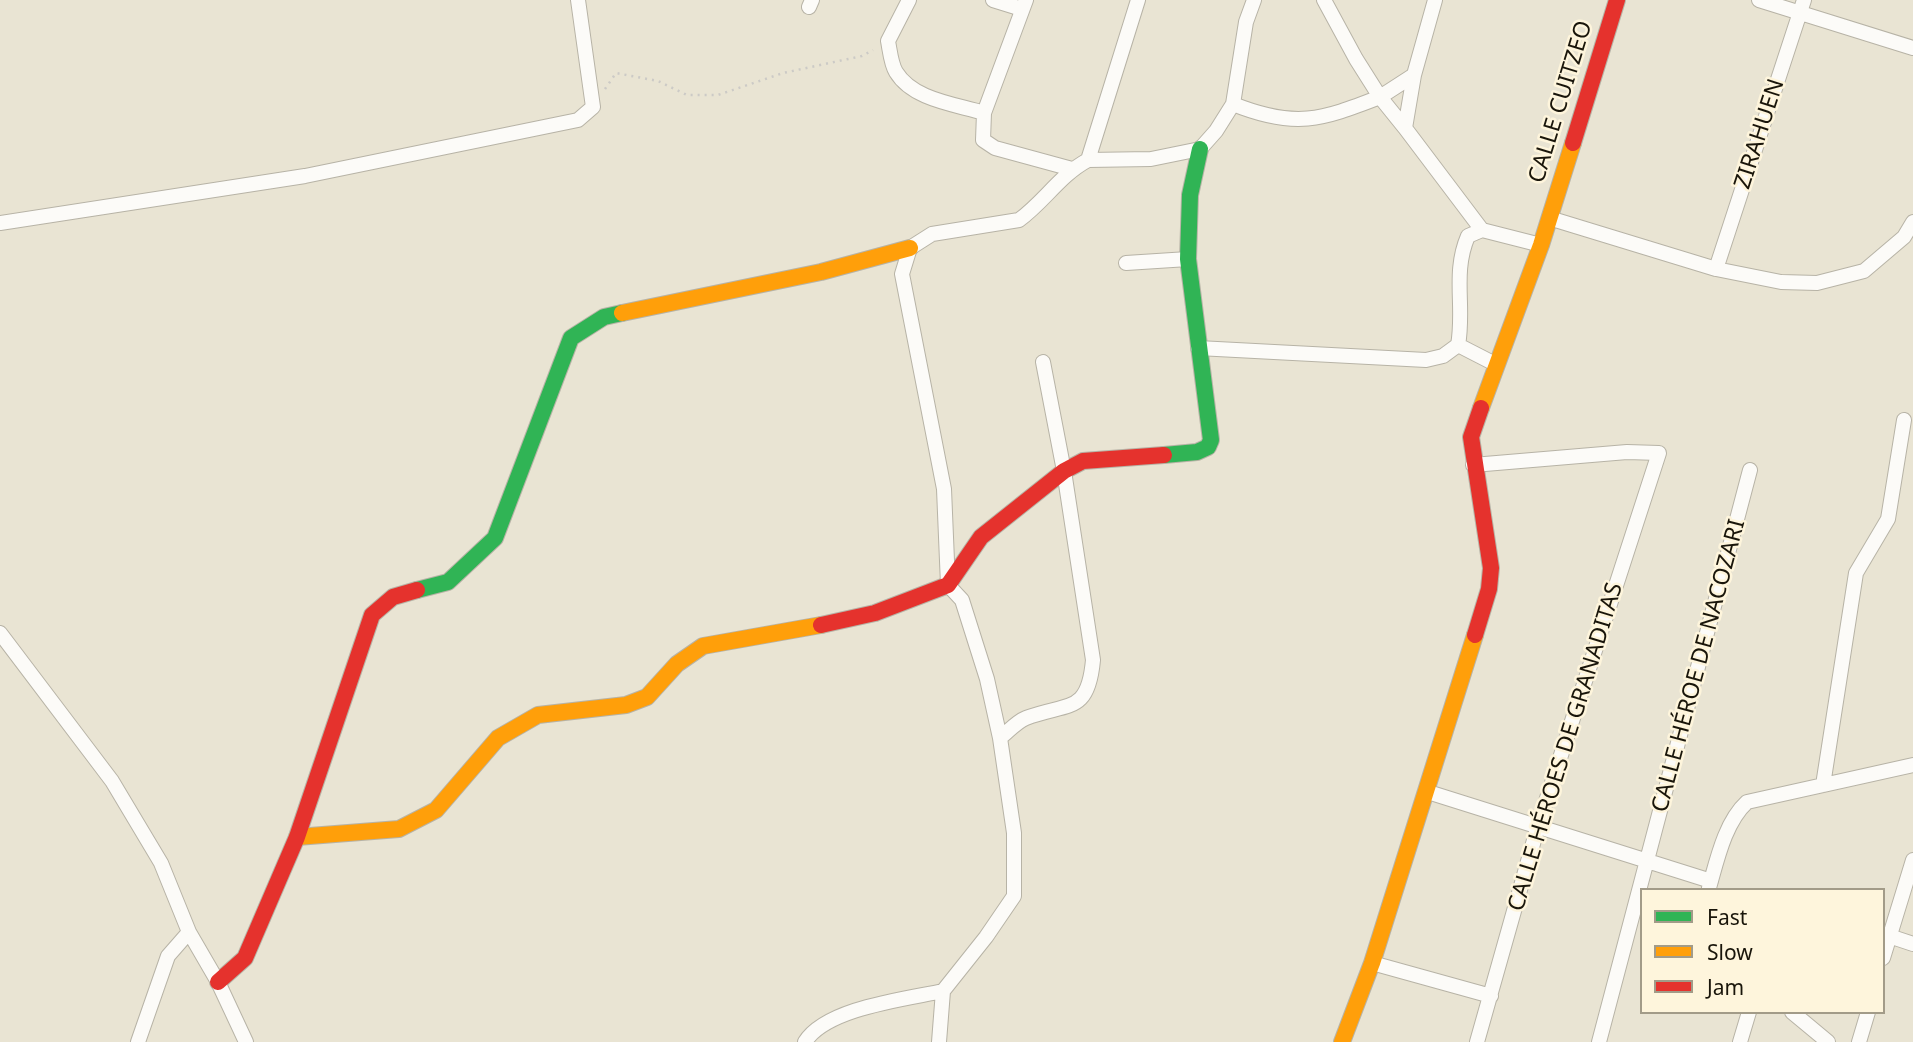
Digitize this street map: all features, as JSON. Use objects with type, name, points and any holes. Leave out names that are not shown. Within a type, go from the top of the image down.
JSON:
[{"type":"street","points":[[0,223],[331,171],[578,120],[593,107],[578,0]]},
{"type":"street","points":[[909,0],[888,41],[895,70],[906,85],[922,95],[984,113]]},
{"type":"street","points":[[993,0],[1024,5],[984,113],[984,140],[995,148],[1073,169]]},
{"type":"street","points":[[1088,160],[1138,0]]},
{"type":"street","points":[[297,837],[399,830],[436,810],[498,738],[538,715],[626,705],[647,697],[677,664],[703,646],[819,626],[875,613],[948,585],[981,537],[1063,471],[1083,461],[1197,452],[1208,447],[1211,440],[1188,259],[1190,195],[1200,149],[1216,131],[1233,104],[1246,23],[1254,0]]},
{"type":"street","points":[[1324,0],[1380,97],[1482,230],[1541,246]]},
{"type":"street","points":[[1405,128],[1413,75],[1435,0]]},
{"type":"street","name":"CALLE CUITZEO","points":[[1342,1042],[1373,963],[1489,589],[1491,568],[1473,465],[1471,437],[1541,246],[1617,0]]},
{"type":"street","points":[[1759,0],[1801,7],[1913,48]]},
{"type":"street","name":"ZIRAHUEN","points":[[1716,269],[1801,7]]},
{"type":"street","points":[[1233,104],[1257,114],[1294,120],[1331,117],[1380,97],[1413,75]]},
{"type":"street","points":[[218,982],[245,958],[297,837],[372,615],[393,597],[448,582],[495,538],[570,338],[604,317],[821,272],[909,248],[932,234],[1019,220],[1073,169],[1088,160],[1151,159],[1200,149]]},
{"type":"street","points":[[1549,218],[1716,269],[1781,282],[1817,283],[1864,271],[1904,237],[1913,222]]},
{"type":"street","points":[[1199,348],[1426,360],[1443,356],[1458,345],[1461,253],[1468,236],[1482,230]]},
{"type":"street","points":[[909,248],[902,274],[944,489],[948,585],[962,600],[987,679],[1000,738],[1014,833],[1014,896],[986,937],[943,991],[939,1042]]},
{"type":"street","points":[[1126,263],[1188,259]]},
{"type":"street","points":[[1458,345],[1497,365]]},
{"type":"street","points":[[1000,738],[1023,719],[1075,704],[1090,685],[1093,660],[1043,362]]},
{"type":"street","points":[[1823,785],[1856,573],[1888,519],[1904,420]]},
{"type":"street","name":"CALLE HÉROES DE GRANADITAS","points":[[1473,465],[1627,452],[1659,453],[1538,826],[1477,1042]]},
{"type":"street","name":"CALLE HÉROE DE NACOZARI","points":[[1643,888],[1751,470]]},
{"type":"street","points":[[0,634],[112,781],[160,863],[189,932],[218,982],[246,1042]]},
{"type":"street","points":[[1427,792],[1648,862],[1710,885],[1737,811],[1747,802],[1913,765]]},
{"type":"street","points":[[1913,859],[1886,935],[1913,944]]},
{"type":"street","name":"CALLE HÉROE DE NACOZARI","points":[[1599,1042],[1637,918]]},
{"type":"street","points":[[138,1042],[168,956],[189,932]]},
{"type":"street","points":[[1373,963],[1491,996]]},
{"type":"street","points":[[805,1042],[810,1034],[851,1010],[943,991]]},
{"type":"street","points":[[1740,1042],[1748,1014]]},
{"type":"street","points":[[1794,1014],[1828,1042]]},
{"type":"street","points":[[1859,1042],[1867,1014]]},
{"type":"path","points":[[593,107],[616,73],[658,81],[687,95],[718,95],[783,73],[862,56],[888,41]]},
{"type":"traffic: fast","points":[[1164,455],[1197,452],[1208,447],[1211,440],[1188,259],[1190,195],[1200,149]]},
{"type":"traffic: fast","points":[[417,590],[448,582],[495,538],[571,338],[604,317],[622,313]]},
{"type":"traffic: slow","points":[[1481,408],[1541,245],[1573,143]]},
{"type":"traffic: slow","points":[[622,313],[821,272],[910,248]]},
{"type":"traffic: slow","points":[[297,837],[399,829],[436,810],[498,738],[538,715],[626,705],[647,697],[677,664],[703,646],[821,625]]},
{"type":"traffic: slow","points":[[1342,1042],[1372,963],[1475,635]]},
{"type":"traffic: jam","points":[[1573,143],[1617,0]]},
{"type":"traffic: jam","points":[[1475,635],[1489,589],[1491,568],[1471,437],[1481,408]]},
{"type":"traffic: jam","points":[[821,625],[875,613],[948,585],[981,537],[1064,471],[1083,461],[1164,455]]},
{"type":"traffic: jam","points":[[218,982],[245,958],[297,837],[372,615],[393,597],[417,590]]}]
